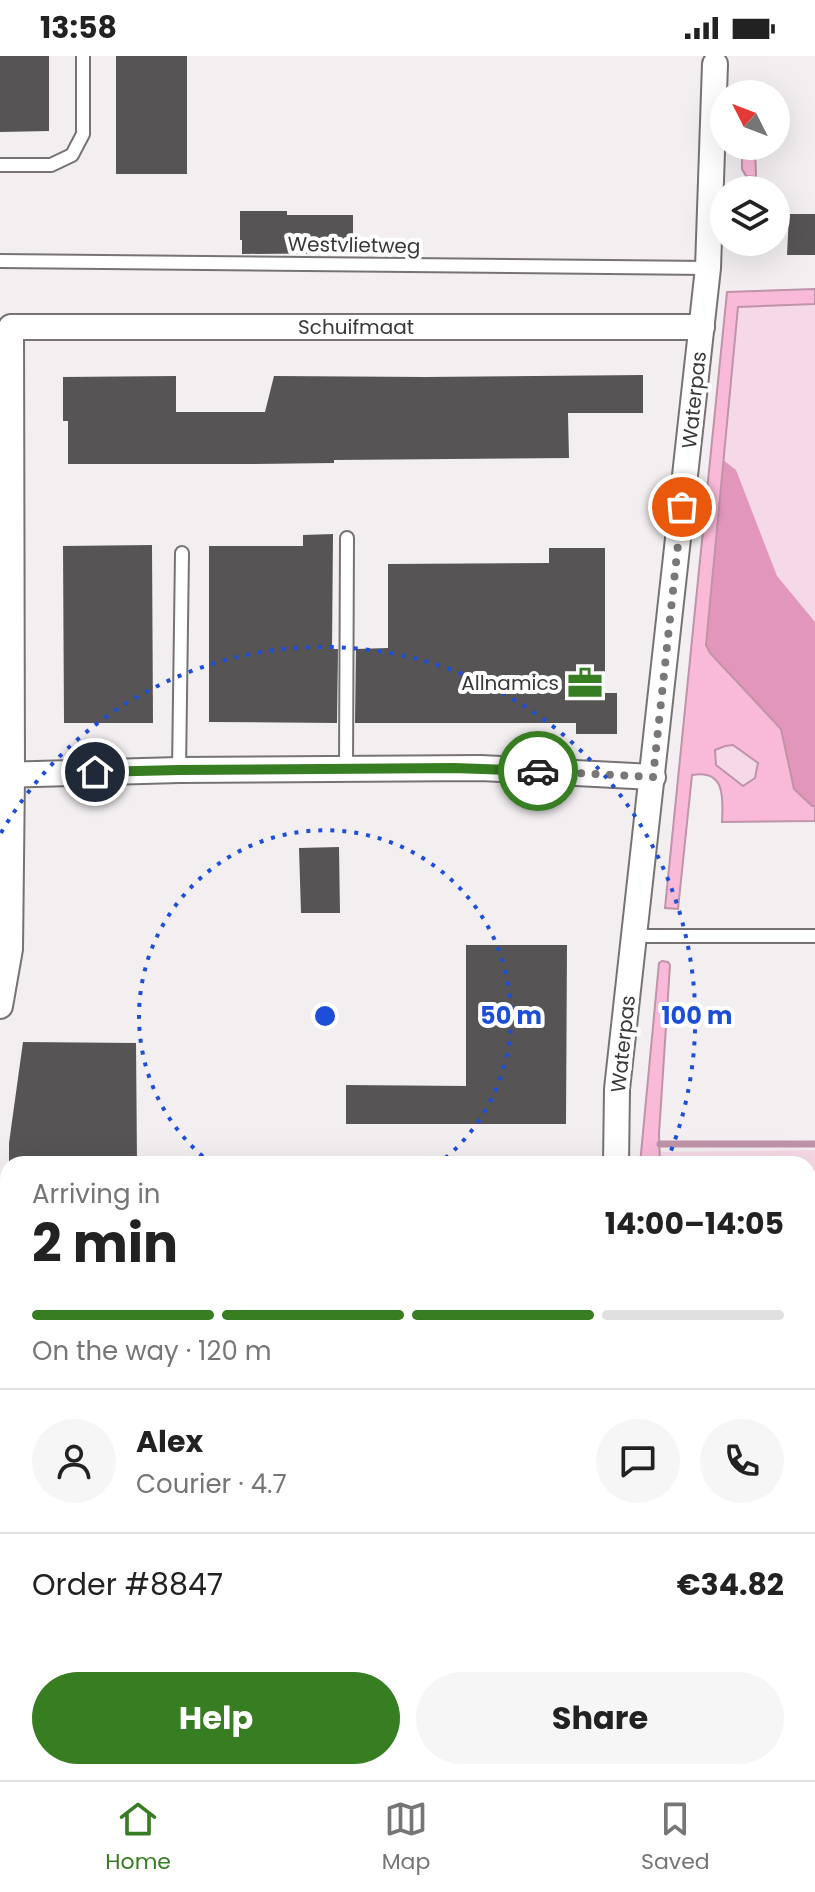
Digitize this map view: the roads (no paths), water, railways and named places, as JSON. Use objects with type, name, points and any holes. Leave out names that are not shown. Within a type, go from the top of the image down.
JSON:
[{"type":"street","name":"Waterpas","points":[[616,1156],[617,1089],[708,268],[715,64]]},
{"type":"street","name":"Schuifmaat","points":[[6,775],[11,327],[702,327]]},
{"type":"street","points":[[0,1006],[10,949],[6,775],[179,770],[481,768],[653,777]]},
{"type":"lane","points":[[0,165],[51,165],[72,155],[83,134],[83,56]]},
{"type":"lane","name":"Westvlietweg","points":[[0,261],[708,268]]},
{"type":"lane","points":[[346,769],[347,538]]},
{"type":"lane","points":[[179,770],[182,553]]},
{"type":"lane","points":[[635,936],[815,936]]},
{"type":"waterway","points":[[660,1144],[815,1144]]},
{"type":"place","name":"Allnamics","points":[[585,683]]}]
